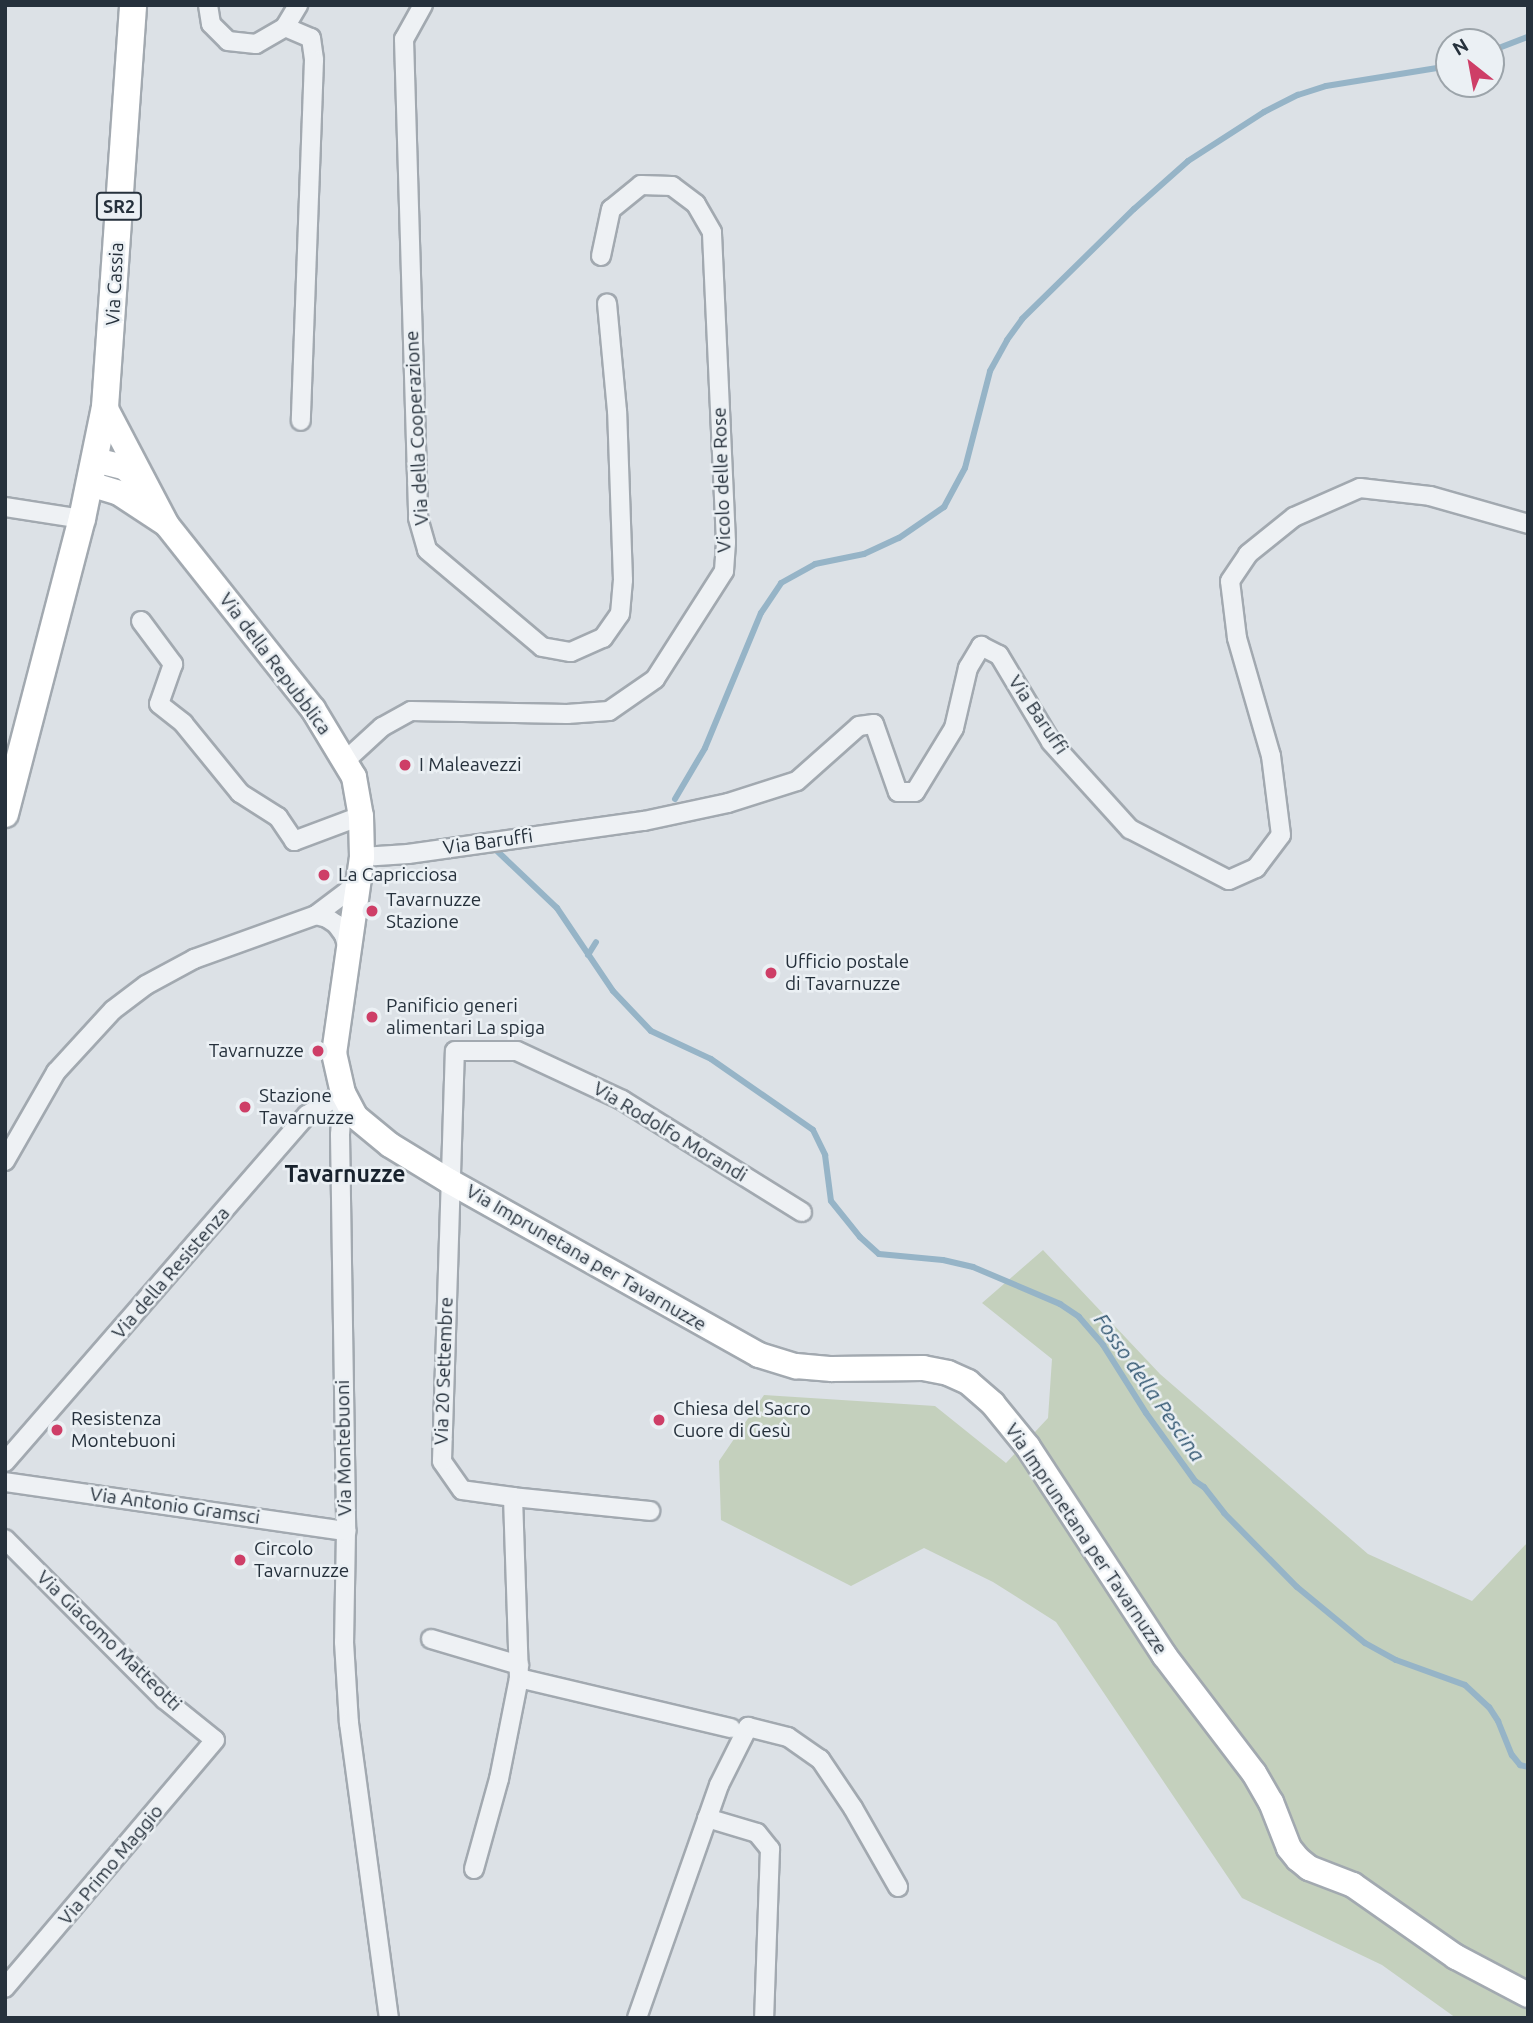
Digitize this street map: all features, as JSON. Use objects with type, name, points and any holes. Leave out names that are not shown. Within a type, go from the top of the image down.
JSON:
[{"type":"main road","name":"Via Cassia","points":[[5,814],[82,519],[105,407],[133,5]]},
{"type":"main road","name":"Via della Repubblica","points":[[105,407],[167,524],[280,666],[346,760],[354,778],[361,816],[360,867]]},
{"type":"main road","name":"Via della Repubblica","points":[[93,472],[124,467],[151,494]]},
{"type":"main road","name":"Via della Repubblica","points":[[93,472],[119,493],[167,524]]},
{"type":"main road","name":"Via Montebuoni","points":[[343,1093],[334,1053],[360,867]]},
{"type":"main road","name":"Via Imprunetana per Tavarnuzze","points":[[343,1093],[356,1117],[370,1130],[449,1181],[759,1355],[796,1366],[832,1370],[923,1367],[948,1373],[968,1382],[993,1404],[1028,1447],[1164,1655],[1254,1773],[1289,1847],[1298,1859],[1309,1868],[1353,1885],[1456,1957],[1528,1995]]},
{"type":"street","points":[[208,5],[211,24],[228,41],[256,44],[285,27],[298,5]]},
{"type":"street","name":"Via della Cooperazione","points":[[423,5],[404,39],[418,518],[427,550],[542,647],[571,652],[603,638],[620,614],[623,580],[617,411],[607,303]]},
{"type":"street","points":[[285,27],[311,38],[314,60],[301,421]]},
{"type":"street","name":"Vicolo delle Rose","points":[[346,760],[382,727],[411,711],[567,714],[609,710],[655,679],[724,571],[726,542],[712,232],[696,204],[672,186],[640,185],[611,209],[601,256]]},
{"type":"street","name":"Via Baruffi","points":[[360,867],[408,855],[645,821],[728,803],[797,781],[859,726],[874,724],[898,792],[915,792],[954,729],[968,668],[981,646],[999,655],[1051,742],[1130,829],[1229,880],[1256,868],[1281,835],[1271,756],[1237,638],[1230,581],[1248,554],[1294,517],[1360,488],[1430,496],[1528,524]]},
{"type":"street","points":[[5,507],[82,519]]},
{"type":"street","points":[[141,621],[173,664],[159,704],[183,723],[240,793],[278,817],[294,841],[361,816]]},
{"type":"street","points":[[5,1161],[56,1072],[113,1010],[146,985],[194,959],[316,915],[347,892],[360,867]]},
{"type":"street","points":[[316,915],[327,918],[336,925],[344,936],[349,953]]},
{"type":"street","name":"Via Rodolfo Morandi","points":[[449,1181],[455,1051],[517,1051],[622,1100],[802,1212]]},
{"type":"street","name":"Via della Resistenza","points":[[5,1462],[307,1115],[343,1093]]},
{"type":"street","name":"Via Montebuoni","points":[[343,1093],[340,1135],[344,1642],[349,1723],[389,2018]]},
{"type":"street","name":"Via 20 Settembre","points":[[449,1181],[442,1461],[462,1489],[650,1511]]},
{"type":"street","name":"Via Antonio Gramsci","points":[[5,1482],[345,1531]]},
{"type":"street","points":[[474,1869],[499,1779],[519,1672],[513,1497]]},
{"type":"street","name":"Via Giacomo Matteotti","points":[[5,1539],[164,1699],[215,1740]]},
{"type":"street","points":[[431,1639],[519,1672],[731,1727]]},
{"type":"street","points":[[637,2018],[719,1785],[748,1727],[788,1737],[820,1759],[853,1808],[898,1886]]},
{"type":"street","name":"Via Primo Maggio","points":[[6,1987],[215,1740]]},
{"type":"street","points":[[707,1818],[757,1833],[770,1849],[764,2018]]},
{"type":"street","points":[[5,1967],[6,1987]]},
{"type":"green space","points":[[1043,1250],[1160,1374],[1368,1554],[1472,1601],[1528,1542],[1528,2018],[1456,2018],[1382,1965],[1242,1898],[1056,1622],[993,1582],[924,1548],[851,1586],[721,1520],[719,1461],[764,1395],[935,1406],[1006,1463],[1048,1418],[1052,1359],[982,1303]]},
{"type":"waterway","points":[[1505,46],[1528,37]]},
{"type":"waterway","points":[[675,799],[705,748],[761,613],[781,583],[815,564],[864,554],[899,538],[944,507],[965,468],[990,371],[1007,340],[1022,319],[1134,209],[1188,161],[1264,112],[1298,95],[1326,86],[1435,68]]},
{"type":"waterway","name":"Fosso della Pescina","points":[[494,848],[557,908],[613,991],[651,1031],[711,1059],[813,1130],[825,1155],[831,1201],[860,1237],[879,1254],[943,1260],[973,1267],[1060,1304],[1079,1317],[1103,1345],[1146,1413],[1195,1481],[1204,1487],[1224,1513],[1297,1587],[1365,1643],[1396,1660],[1465,1685],[1489,1707],[1512,1755],[1520,1765],[1528,1767]]},
{"type":"waterway","points":[[588,955],[596,942]]},
{"type":"place","name":"I Maleavezzi","points":[[405,765]]},
{"type":"place","name":"La Capricciosa","points":[[324,875]]},
{"type":"place","name":"Tavarnuzze Stazione","points":[[372,911]]},
{"type":"place","name":"Ufficio postale di Tavarnuzze","points":[[771,973]]},
{"type":"place","name":"Panificio generi alimentari La spiga","points":[[372,1017]]},
{"type":"place","name":"Tavarnuzze","points":[[318,1051]]},
{"type":"place","name":"Stazione Tavarnuzze","points":[[245,1107]]},
{"type":"place","name":"Chiesa del Sacro Cuore di Gesù","points":[[659,1420]]},
{"type":"place","name":"Resistenza Montebuoni","points":[[57,1430]]},
{"type":"place","name":"Circolo Tavarnuzze","points":[[240,1560]]},
{"type":"district","name":"Tavarnuzze","points":[[345,1174]]}]
